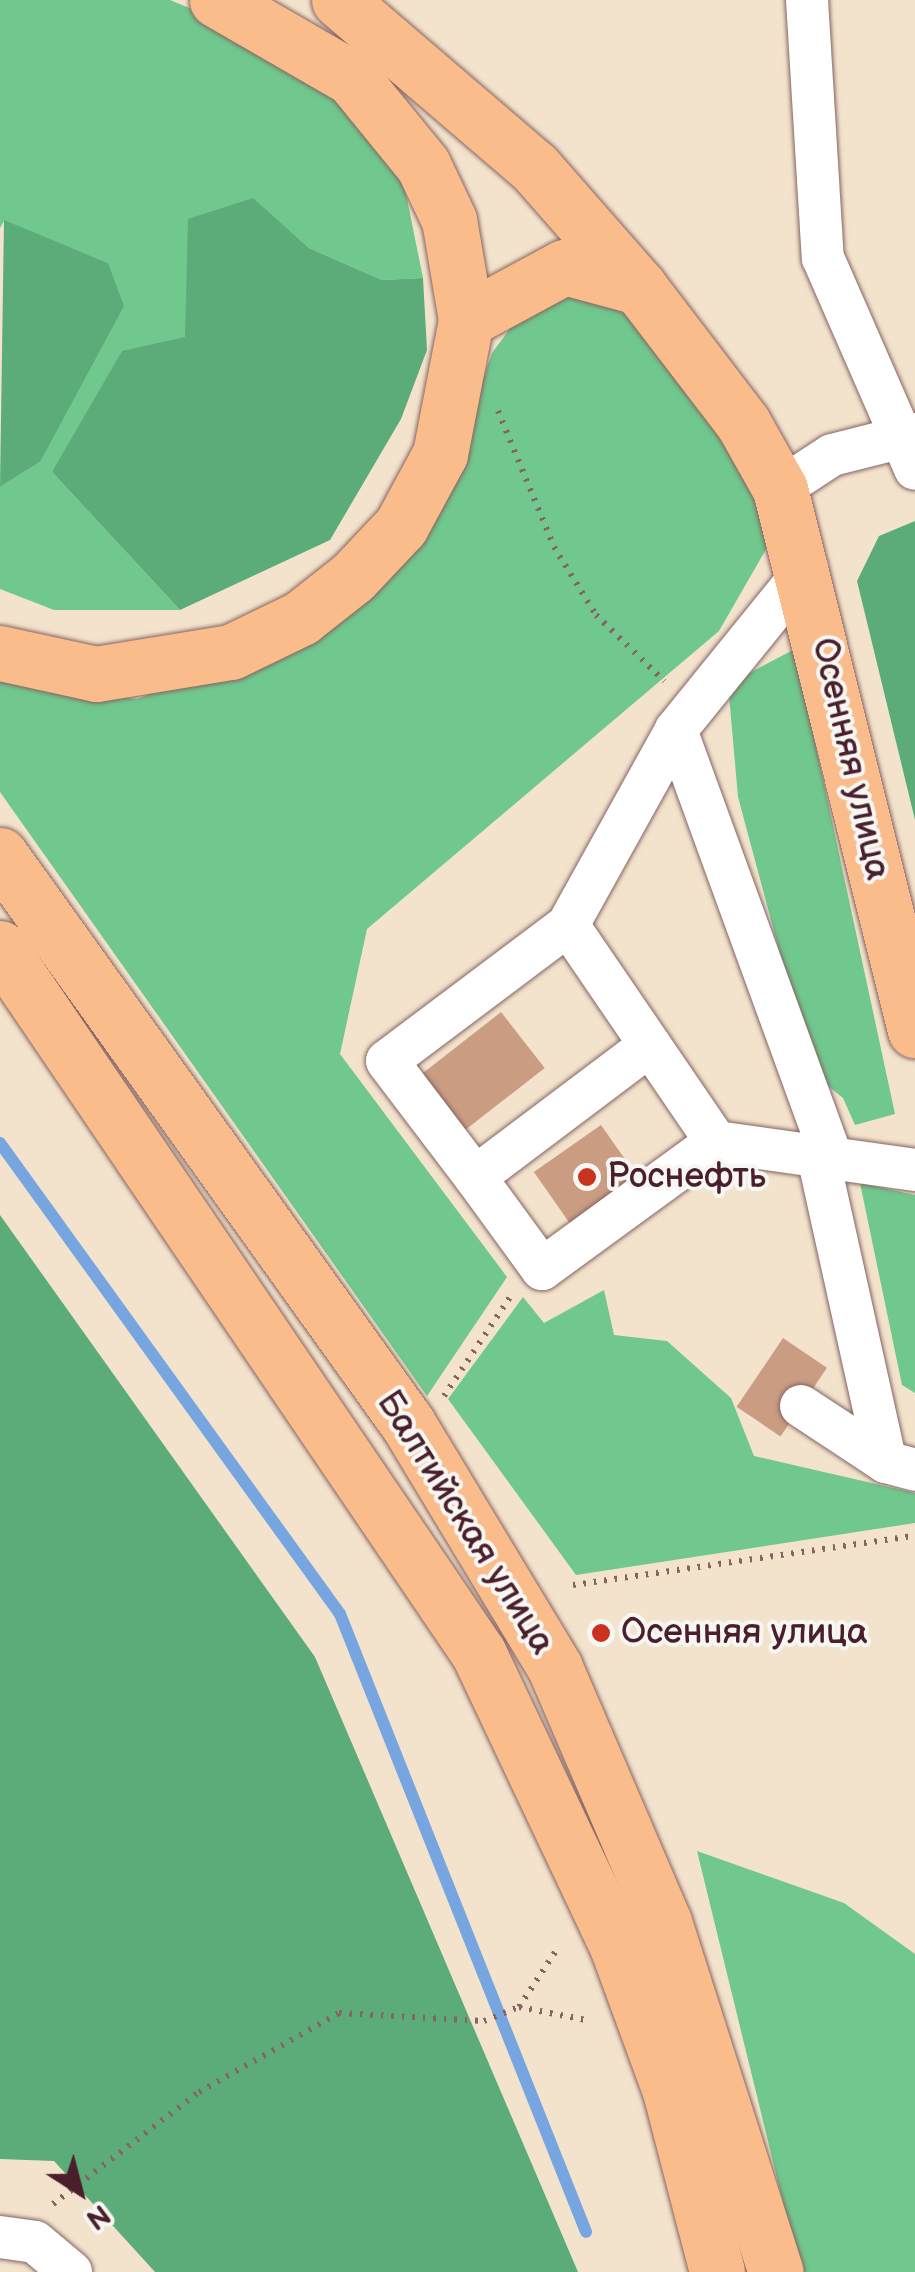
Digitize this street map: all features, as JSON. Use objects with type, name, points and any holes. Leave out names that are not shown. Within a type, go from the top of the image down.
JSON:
[{"type":"main road","points":[[0,653],[96,674],[231,652],[300,618],[353,577],[409,512],[440,454],[466,320],[449,220],[386,116],[314,50],[217,0]]},
{"type":"main road","name":"Осенняя улица","points":[[339,0],[535,168],[640,287],[780,489],[807,568],[915,1030]]},
{"type":"main road","points":[[466,320],[564,267],[640,287]]},
{"type":"main road","name":"Балтийская улица","points":[[0,855],[408,1424],[555,1668],[664,1922],[776,2272]]},
{"type":"main road","name":"Балтийская улица","points":[[0,948],[480,1654],[617,1946],[670,2091],[717,2272]]},
{"type":"street","points":[[780,489],[832,455],[911,445],[824,258],[807,0]]},
{"type":"street","points":[[716,1142],[542,1269],[387,1061],[568,925],[676,730],[807,568]]},
{"type":"street","points":[[676,730],[827,1162],[900,1466]]},
{"type":"street","points":[[568,925],[716,1142],[827,1162],[915,1170]]},
{"type":"street","points":[[475,1177],[650,1045]]},
{"type":"street","points":[[800,1406],[900,1466]]},
{"type":"street","points":[[1,2237],[35,2242],[71,2272]]},
{"type":"path","points":[[494,403],[554,547],[596,614],[669,684],[693,689],[726,668]]},
{"type":"path","points":[[440,1401],[535,1260]]},
{"type":"path","points":[[573,1585],[915,1536]]},
{"type":"path","points":[[1,2237],[303,2027],[339,2014],[484,2022],[518,2007],[559,1946]]},
{"type":"path","points":[[518,2007],[586,2020]]},
{"type":"green space","points":[[0,0],[170,0],[226,23],[355,110],[403,179],[423,278],[382,280],[309,248],[253,199],[185,337],[52,472],[180,610],[54,610],[0,589],[0,487],[40,462],[108,263],[4,221],[0,228]]},
{"type":"green space","points":[[253,198],[309,248],[382,280],[423,278],[427,350],[401,419],[330,540],[180,610],[52,472],[122,351],[185,337],[188,219]]},
{"type":"green space","points":[[4,220],[108,263],[124,306],[40,462],[0,487]]},
{"type":"green space","points":[[571,288],[636,319],[710,402],[773,537],[719,631],[367,929],[340,1054],[507,1277],[427,1396],[0,792],[0,673],[19,684],[137,699],[295,638],[443,495],[492,353],[528,304]]},
{"type":"green space","points":[[915,521],[915,820],[857,581],[879,536]]},
{"type":"green space","points":[[795,649],[895,1114],[855,1125],[843,1098],[812,1073],[738,797],[728,684]]},
{"type":"green space","points":[[860,1183],[915,1195],[915,1393],[902,1385]]},
{"type":"green space","points":[[0,1215],[315,1657],[578,2272],[155,2272],[54,2161],[0,2159]]},
{"type":"green space","points":[[604,1290],[614,1335],[667,1341],[731,1398],[754,1456],[915,1493],[915,1523],[576,1575],[448,1399],[523,1297],[544,1323]]},
{"type":"green space","points":[[697,1851],[844,1903],[915,1954],[915,2272],[800,2272]]},
{"type":"building","points":[[501,1012],[545,1068],[462,1133],[418,1077]]},
{"type":"building","name":"Роснефть","points":[[601,1125],[641,1182],[574,1229],[534,1172]]},
{"type":"building","points":[[783,1338],[827,1368],[781,1436],[737,1407]]},
{"type":"waterway","points":[[0,1143],[340,1614],[586,2232]]},
{"type":"place","name":"Роснефть","points":[[587,1177]]},
{"type":"place","name":"Осенняя улица","points":[[601,1633]]}]
